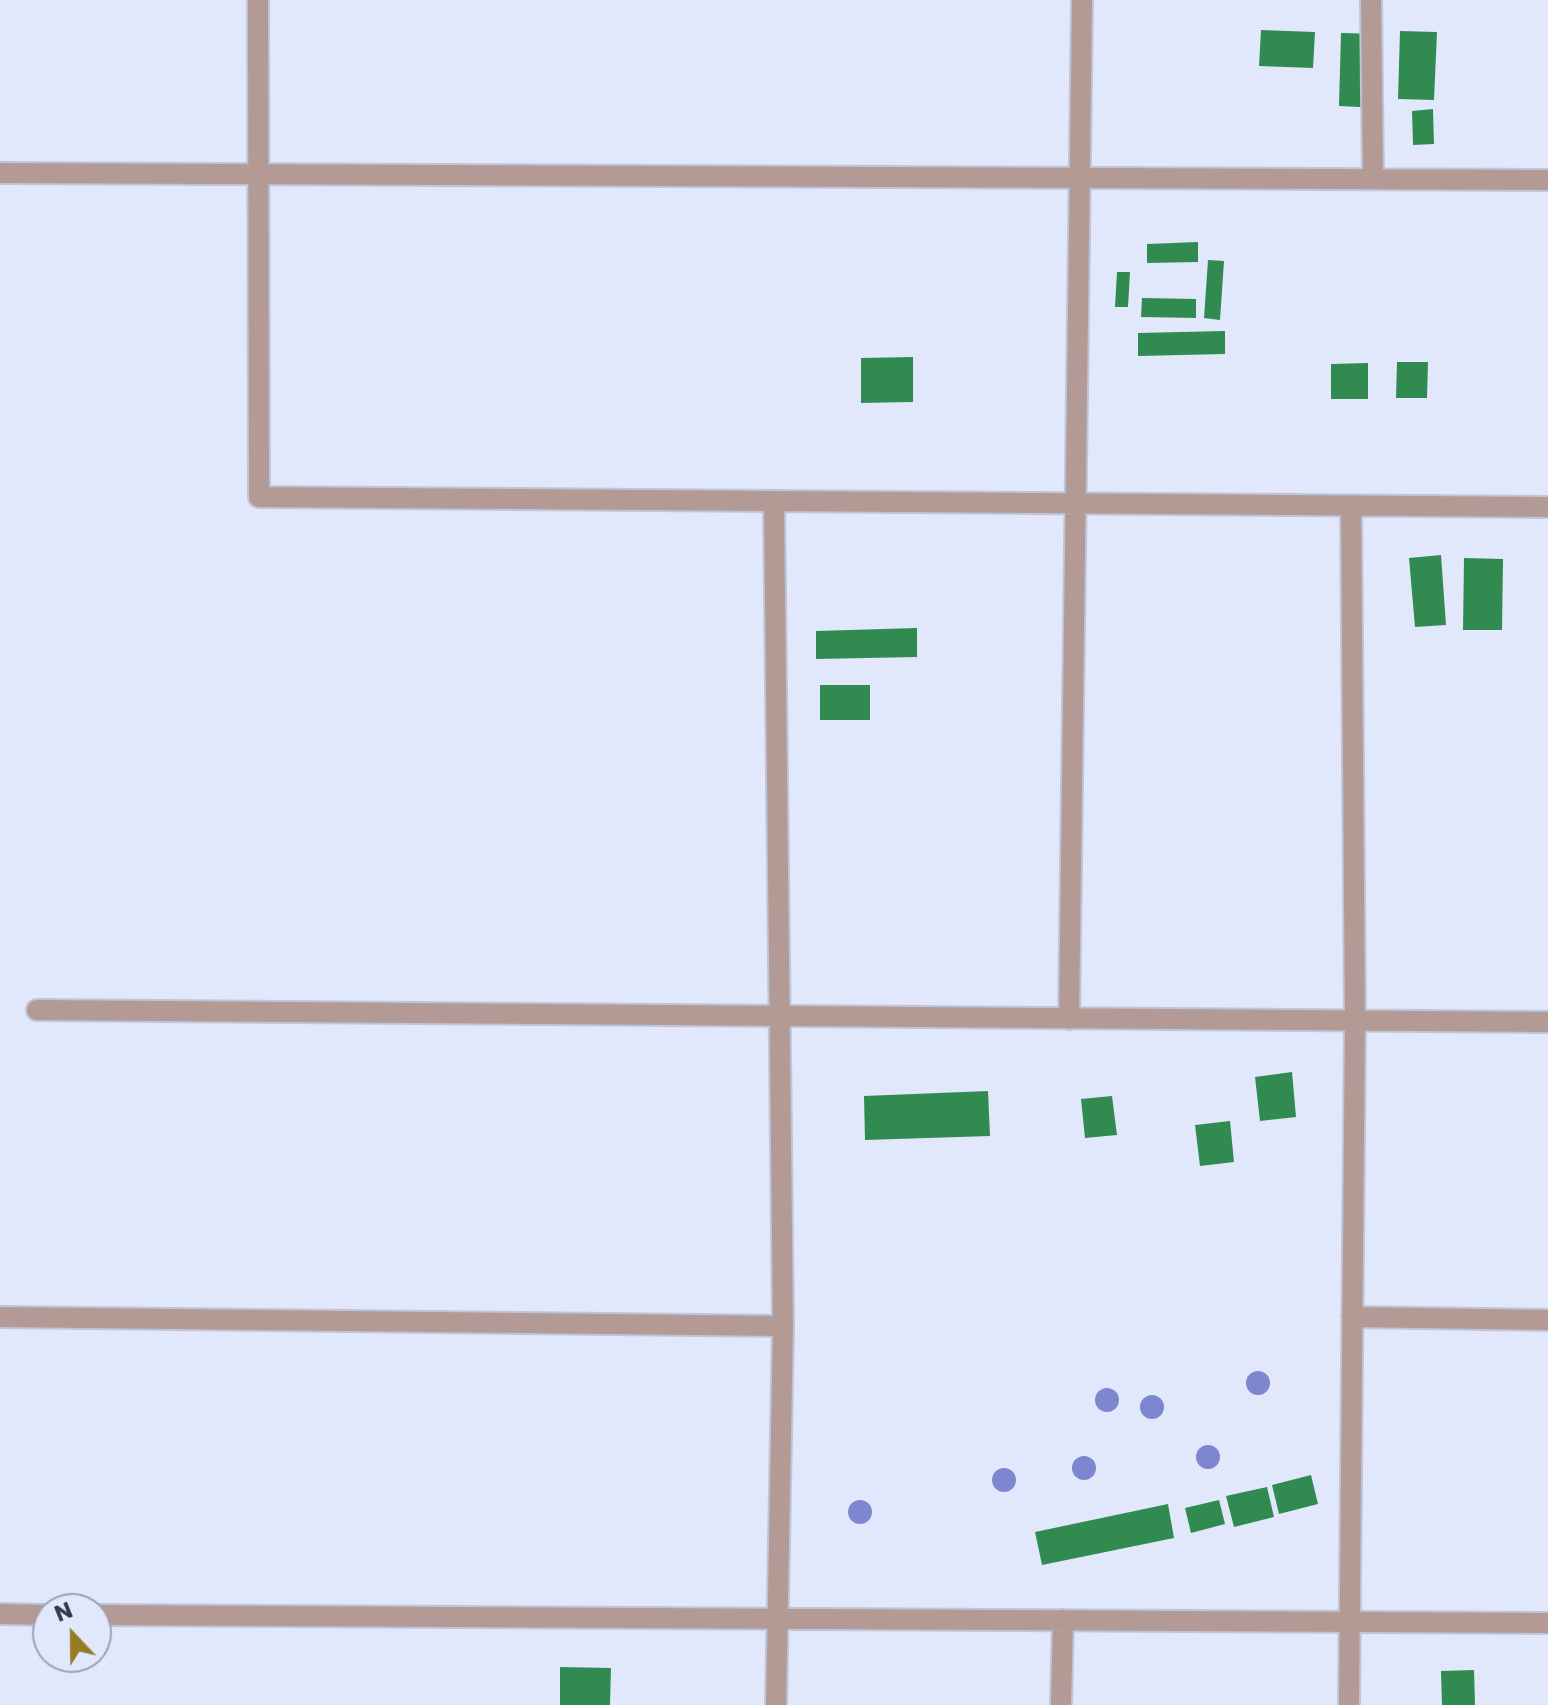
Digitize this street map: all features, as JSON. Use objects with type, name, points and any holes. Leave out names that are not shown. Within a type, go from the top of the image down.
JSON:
[{"type":"street","points":[[258,0],[259,497],[1548,507]]},
{"type":"street","points":[[1069,1019],[1082,0]]},
{"type":"street","points":[[1371,0],[1373,179]]},
{"type":"street","points":[[0,173],[1548,180]]},
{"type":"street","points":[[774,502],[777,1016],[783,1326],[776,1705]]},
{"type":"street","points":[[1349,1705],[1355,1020],[1351,506]]},
{"type":"street","points":[[37,1010],[1548,1022]]},
{"type":"street","points":[[0,1317],[783,1326]]},
{"type":"street","points":[[1352,1317],[1548,1320]]},
{"type":"street","points":[[0,1614],[32,1615]]},
{"type":"street","points":[[112,1615],[1548,1623]]},
{"type":"street","points":[[1061,1705],[1063,1620]]},
{"type":"building","points":[[1261,30],[1315,32],[1313,68],[1259,66]]},
{"type":"building","points":[[1400,31],[1437,32],[1434,100],[1398,99]]},
{"type":"building","points":[[1341,33],[1382,34],[1380,108],[1339,106]]},
{"type":"building","points":[[1433,109],[1434,144],[1413,145],[1412,111]]},
{"type":"building","points":[[1198,242],[1198,262],[1147,263],[1147,244]]},
{"type":"building","points":[[1208,260],[1224,261],[1220,320],[1204,318]]},
{"type":"building","points":[[1117,272],[1130,272],[1128,307],[1115,307]]},
{"type":"building","points":[[1142,298],[1196,299],[1196,318],[1141,317]]},
{"type":"building","points":[[1225,331],[1225,354],[1138,356],[1138,333]]},
{"type":"building","points":[[913,357],[913,402],[861,403],[861,358]]},
{"type":"building","points":[[1397,362],[1428,362],[1427,398],[1396,398]]},
{"type":"building","points":[[1368,363],[1368,399],[1331,399],[1331,364]]},
{"type":"building","points":[[1441,555],[1446,625],[1415,627],[1409,558]]},
{"type":"building","points":[[1464,558],[1503,559],[1502,630],[1463,630]]},
{"type":"building","points":[[917,628],[917,657],[816,659],[816,631]]},
{"type":"building","points":[[820,685],[870,685],[870,720],[820,720]]},
{"type":"building","points":[[1292,1072],[1296,1117],[1260,1121],[1255,1077]]},
{"type":"building","points":[[988,1091],[990,1136],[865,1140],[864,1096]]},
{"type":"building","points":[[1112,1096],[1117,1135],[1085,1138],[1081,1099]]},
{"type":"building","points":[[1230,1121],[1234,1162],[1200,1166],[1195,1125]]},
{"type":"building","points":[[1311,1475],[1318,1504],[1279,1514],[1272,1485]]},
{"type":"building","points":[[1267,1487],[1274,1517],[1234,1527],[1226,1496]]},
{"type":"building","points":[[1219,1500],[1225,1524],[1191,1533],[1185,1508]]},
{"type":"building","points":[[1168,1504],[1174,1538],[1042,1565],[1035,1532]]},
{"type":"building","points":[[560,1667],[611,1668],[610,1705],[560,1705]]},
{"type":"building","points":[[1474,1670],[1475,1705],[1442,1705],[1441,1671]]}]
